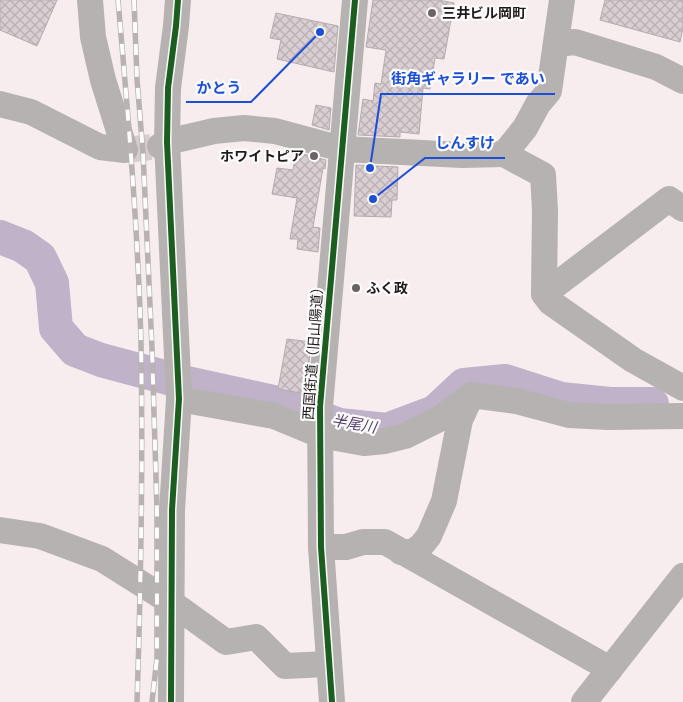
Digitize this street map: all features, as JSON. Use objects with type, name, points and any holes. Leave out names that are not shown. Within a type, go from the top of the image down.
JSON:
[{"type":"street","points":[[0,104],[31,112],[100,147],[125,150],[103,80],[93,37],[90,0]]},
{"type":"street","points":[[171,702],[172,510],[179,399],[163,144],[178,0]]},
{"type":"street","name":"西国街道（旧山陽道）","points":[[332,702],[321,547],[320,406],[355,0]]},
{"type":"street","points":[[504,154],[525,128],[538,104],[549,92],[562,0]]},
{"type":"street","points":[[556,44],[575,42],[656,68],[683,81]]},
{"type":"street","points":[[163,144],[214,131],[244,128],[275,131],[342,149],[504,154],[543,175],[545,210],[544,294],[550,302],[633,360],[683,388]]},
{"type":"street","points":[[544,294],[669,199],[683,209]]},
{"type":"street","points":[[179,399],[274,416],[320,435],[364,443],[385,442],[405,436],[441,418],[471,395],[516,401],[569,415],[608,417],[683,416]]},
{"type":"street","points":[[401,552],[413,552],[429,536],[444,502],[460,420],[471,395]]},
{"type":"street","points":[[0,530],[40,536],[102,559],[172,603],[226,642],[256,637],[285,666],[328,664]]},
{"type":"street","points":[[321,547],[346,547],[363,542],[384,542],[610,669]]},
{"type":"street","points":[[584,702],[683,576]]},
{"type":"building","points":[[0,0],[57,0],[37,46],[0,30]]},
{"type":"building","points":[[373,0],[438,0],[454,3],[444,59],[435,58],[430,89],[423,88],[419,134],[400,132],[400,137],[358,135],[363,99],[373,101],[375,83],[381,84],[386,50],[366,47]]},
{"type":"building","points":[[605,0],[683,0],[683,28],[680,42],[600,20]]},
{"type":"building","points":[[276,13],[338,26],[334,72],[277,59],[281,40],[270,38]]},
{"type":"building","points":[[316,105],[331,108],[329,130],[312,125]]},
{"type":"building","points":[[296,152],[326,160],[313,227],[320,228],[318,252],[297,249],[298,239],[290,239],[297,198],[272,194],[277,168],[293,170]]},
{"type":"building","points":[[356,165],[398,167],[397,200],[392,200],[391,217],[354,216]]},
{"type":"building","points":[[287,339],[311,342],[306,394],[278,389]]},
{"type":"waterway","name":"半尾川","points":[[0,237],[23,246],[40,258],[52,283],[56,328],[75,350],[101,360],[183,382],[283,404],[339,425],[387,430],[435,412],[464,385],[505,381],[561,399],[610,404],[652,404]]},
{"type":"tunnel","points":[[125,150],[160,146]]},
{"type":"railway","points":[[118,0],[129,128],[140,300],[142,433],[137,702]]},
{"type":"railway","points":[[134,0],[152,348],[157,510],[157,658],[152,702]]},
{"type":"cycle path","points":[[171,702],[172,510],[179,399],[167,142],[168,88],[178,0]]},
{"type":"cycle path","points":[[332,702],[321,547],[320,407],[355,0]]},
{"type":"place","name":"三井ビル岡町","points":[[432,13]]},
{"type":"place","name":"かとう","points":[[320,32]]},
{"type":"place","name":"ホワイトピア","points":[[314,156]]},
{"type":"place","name":"街角ギャラリー であい","points":[[370,168]]},
{"type":"place","name":"しんすけ","points":[[373,199]]},
{"type":"place","name":"ふく政","points":[[356,288]]}]
